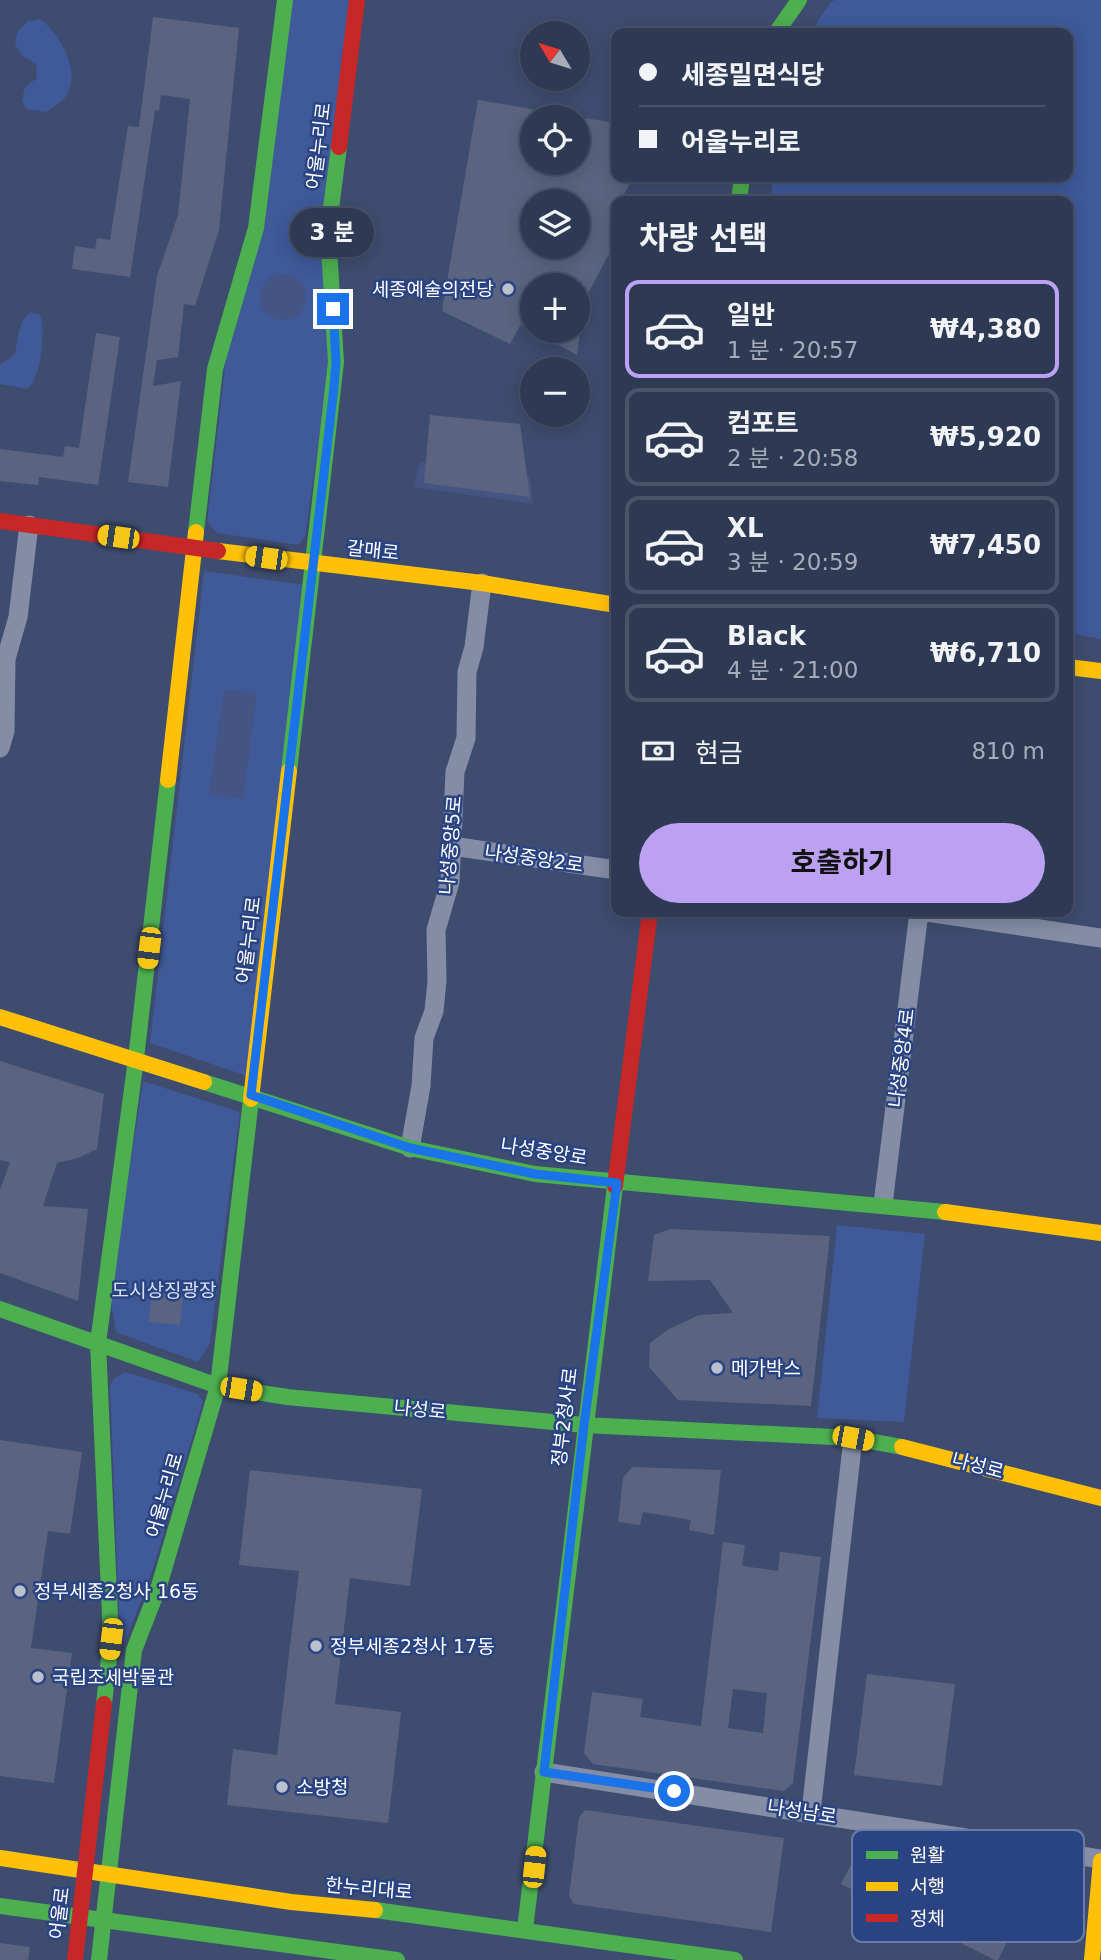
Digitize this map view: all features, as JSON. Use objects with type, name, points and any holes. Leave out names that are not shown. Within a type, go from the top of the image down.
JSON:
[{"type":"street","points":[[85,1870],[111,1639],[98,1343],[136,1059],[215,369],[256,228],[285,0]]},
{"type":"street","name":"어울누리로","points":[[110,1873],[134,1650],[159,1586],[218,1386],[336,362],[328,231],[357,0]]},
{"type":"street","points":[[779,28],[799,0]]},
{"type":"street","name":"갈매로","points":[[0,521],[314,565],[481,583],[611,604]]},
{"type":"street","points":[[0,748],[5,731],[6,659],[18,617],[29,525]]},
{"type":"street","name":"나성중앙5로","points":[[410,1148],[421,1086],[424,1038],[434,1011],[437,981],[436,930],[450,882],[455,772],[466,738],[467,672],[474,646],[481,583]]},
{"type":"street","points":[[1073,668],[1101,671]]},
{"type":"street","name":"나성중앙2로","points":[[452,846],[611,869]]},
{"type":"street","name":"정부2청사로","points":[[525,1929],[584,1425],[649,917]]},
{"type":"street","name":"나성중앙4로","points":[[883,1204],[918,917]]},
{"type":"street","points":[[960,917],[1101,938]]},
{"type":"street","name":"나성중앙로","points":[[0,1017],[410,1148],[535,1174],[883,1204],[1101,1233]]},
{"type":"street","name":"나성로","points":[[0,1309],[218,1386],[287,1397],[584,1425],[853,1438],[921,1450],[1101,1498]]},
{"type":"street","points":[[811,1812],[853,1438]]},
{"type":"street","name":"나성남로","points":[[544,1772],[920,1830]]},
{"type":"street","name":"한누리대로","points":[[0,1858],[291,1902],[422,1914],[735,1960]]},
{"type":"street","name":"나성남로","points":[[1092,1960],[1101,1860]]},
{"type":"street","name":"어울로","points":[[75,1960],[85,1870]]},
{"type":"street","points":[[99,1960],[110,1873]]},
{"type":"street","points":[[0,1906],[397,1960]]},
{"type":"green space","points":[[289,0],[352,0],[331,356],[305,536],[298,545],[217,533],[207,522],[226,359]]},
{"type":"green space","points":[[835,0],[1101,0],[1101,639],[1073,634],[1073,196],[771,196],[773,182],[1073,182],[1073,28],[813,28],[830,3]]},
{"type":"green space","points":[[40,19],[54,33],[66,52],[71,73],[71,83],[66,96],[47,112],[26,109],[22,100],[25,87],[37,78],[36,64],[22,56],[15,44],[17,33],[28,21]]},
{"type":"green space","points":[[31,312],[40,315],[42,322],[41,354],[36,376],[27,389],[0,384],[0,365],[15,354],[21,325]]},
{"type":"green space","points":[[204,571],[305,585],[247,1076],[150,1043]]},
{"type":"green space","name":"도시상징광장","points":[[143,1081],[240,1112],[210,1343],[198,1362],[116,1332],[110,1296]]},
{"type":"green space","points":[[837,1225],[925,1234],[904,1422],[817,1418]]},
{"type":"green space","points":[[125,1372],[198,1394],[203,1402],[152,1572],[125,1642],[120,1640],[110,1386],[114,1378]]},
{"type":"shaded area","points":[[283,274],[299,281],[306,297],[299,313],[283,320],[267,313],[260,297],[267,281]]},
{"type":"shaded area","points":[[420,462],[530,476],[533,504],[413,487]]},
{"type":"shaded area","points":[[224,689],[257,694],[243,799],[209,794]]},
{"type":"building","points":[[153,17],[239,28],[219,230],[195,306],[184,304],[178,357],[157,360],[153,386],[181,381],[168,487],[128,482],[157,276],[178,215],[190,99],[161,95],[159,111],[155,110],[130,277],[72,269],[75,246],[95,249],[97,238],[110,240],[128,126],[139,127]]},
{"type":"building","points":[[478,100],[520,107],[520,175],[590,175],[590,119],[611,122],[611,182],[631,182],[623,196],[611,196],[611,250],[590,290],[590,273],[520,273],[520,326],[510,344],[442,311]]},
{"type":"building","points":[[96,333],[120,337],[98,485],[39,477],[38,485],[0,481],[0,449],[63,457],[65,446],[79,448]]},
{"type":"building","points":[[555,343],[578,343],[577,355]]},
{"type":"building","points":[[430,415],[520,424],[530,497],[424,483]]},
{"type":"building","points":[[0,1061],[104,1094],[97,1149],[78,1158],[57,1163],[43,1206],[88,1209],[78,1301],[0,1273],[0,1190],[10,1162],[0,1160]]},
{"type":"building","points":[[670,1229],[830,1236],[811,1406],[678,1400],[649,1367],[650,1343],[669,1329],[699,1315],[733,1313],[710,1280],[648,1281],[654,1235]]},
{"type":"building","points":[[152,1291],[183,1295],[180,1325],[149,1322]]},
{"type":"building","name":"정부세종2청사 16동","points":[[0,1440],[82,1452],[70,1534],[48,1531],[31,1648],[72,1653],[54,1783],[0,1776]]},
{"type":"building","points":[[632,1467],[721,1470],[714,1535],[689,1530],[691,1520],[643,1512],[640,1525],[618,1522],[623,1478]]},
{"type":"building","name":"정부세종2청사 17동","points":[[250,1470],[422,1489],[410,1586],[350,1578],[335,1704],[401,1712],[388,1823],[227,1805],[233,1749],[277,1755],[299,1571],[239,1565]]},
{"type":"building","points":[[723,1542],[745,1545],[742,1566],[778,1571],[780,1552],[821,1557],[793,1783],[784,1791],[593,1764],[584,1753],[592,1692],[643,1699],[640,1717],[701,1726]],"holes":[[[733,1689],[767,1693],[763,1733],[728,1728]]]},
{"type":"building","points":[[867,1674],[955,1684],[942,1786],[854,1775]]},
{"type":"building","points":[[585,1810],[784,1838],[771,1932],[574,1904],[569,1896],[579,1817]]},
{"type":"building","points":[[852,1863],[852,1889],[841,1884]]},
{"type":"building","points":[[959,1942],[1007,1942],[998,1960]]},
{"type":"building","points":[[0,1943],[30,1947],[28,1960],[0,1960]]},
{"type":"traffic: fast","points":[[196,532],[215,369],[256,228],[285,0]]},
{"type":"traffic: fast","points":[[779,28],[799,0]]},
{"type":"traffic: fast","points":[[289,771],[336,362],[328,231],[339,147]]},
{"type":"traffic: fast","points":[[740,196],[741,182]]},
{"type":"traffic: fast","points":[[104,1704],[111,1639],[98,1343],[136,1059],[168,780]]},
{"type":"traffic: fast","points":[[204,1082],[410,1148],[535,1174],[945,1212]]},
{"type":"traffic: fast","points":[[99,1960],[134,1650],[159,1586],[218,1386],[251,1099]]},
{"type":"traffic: fast","points":[[525,1929],[615,1186]]},
{"type":"traffic: fast","points":[[0,1309],[218,1386],[287,1397],[584,1425],[853,1438],[902,1447]]},
{"type":"traffic: fast","points":[[0,1906],[397,1960]]},
{"type":"traffic: fast","points":[[375,1910],[735,1960]]},
{"type":"traffic: slow","points":[[168,780],[196,532]]},
{"type":"traffic: slow","points":[[218,551],[482,583],[611,604]]},
{"type":"traffic: slow","points":[[1073,668],[1101,671]]},
{"type":"traffic: slow","points":[[251,1099],[289,771]]},
{"type":"traffic: slow","points":[[0,1017],[204,1082]]},
{"type":"traffic: slow","points":[[945,1212],[1101,1233]]},
{"type":"traffic: slow","points":[[902,1447],[1101,1498]]},
{"type":"traffic: slow","points":[[0,1858],[291,1902],[375,1910]]},
{"type":"traffic: slow","points":[[1092,1960],[1101,1861]]},
{"type":"traffic: jam","points":[[339,147],[357,0]]},
{"type":"traffic: jam","points":[[0,521],[218,551]]},
{"type":"traffic: jam","points":[[615,1186],[649,917]]},
{"type":"traffic: jam","points":[[75,1960],[104,1704]]},
{"type":"place","name":"세종예술의전당","points":[[508,289]]},
{"type":"place","name":"메가박스","points":[[717,1368]]},
{"type":"place","name":"정부세종2청사 16동","points":[[20,1591]]},
{"type":"place","name":"정부세종2청사 17동","points":[[316,1646]]},
{"type":"place","name":"국립조세박물관","points":[[38,1677]]},
{"type":"place","name":"소방청","points":[[282,1787]]},
{"type":"route","points":[[333,309],[336,362],[334,387],[251,1095],[410,1148],[535,1174],[617,1183],[584,1425],[544,1772],[674,1791]]}]
